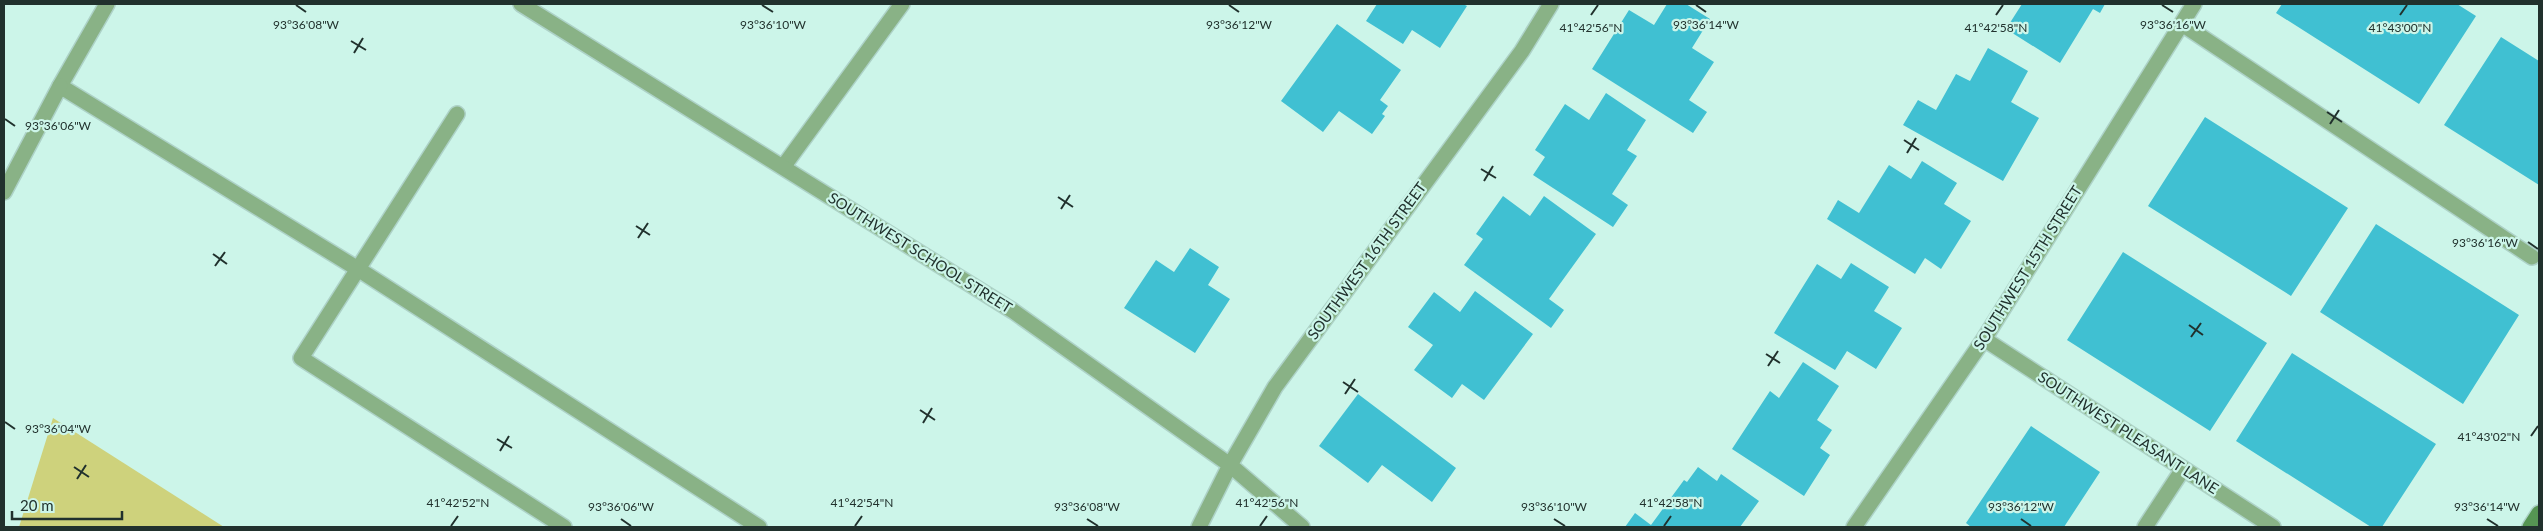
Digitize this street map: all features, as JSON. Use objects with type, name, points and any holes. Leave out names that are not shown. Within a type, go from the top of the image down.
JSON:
[{"type":"main road","points":[[2530,527],[2539,512]]},
{"type":"street","points":[[4,192],[60,86],[107,4]]},
{"type":"street","name":"SOUTHWEST SCHOOL STREET","points":[[521,4],[1013,311],[1230,465],[1302,527]]},
{"type":"street","points":[[783,167],[902,4]]},
{"type":"street","name":"SOUTHWEST 16TH STREET","points":[[1199,527],[1230,465],[1274,387],[1522,51],[1551,4]]},
{"type":"street","name":"SOUTHWEST 15TH STREET","points":[[1854,527],[1984,339],[2194,4]]},
{"type":"street","points":[[2182,24],[2532,257]]},
{"type":"street","points":[[60,86],[358,269],[759,527]]},
{"type":"street","points":[[457,114],[301,358],[564,527]]},
{"type":"street","name":"SOUTHWEST PLEASANT LANE","points":[[1984,339],[2272,527]]},
{"type":"street","points":[[2146,527],[2183,469]]},
{"type":"green space","points":[[53,418],[224,527],[19,527]]},
{"type":"building","points":[[1377,4],[1463,4],[1467,6],[1440,48],[1412,30],[1403,44],[1366,21]]},
{"type":"building","points":[[1667,4],[1686,4],[1710,19],[1692,48],[1714,62],[1689,100],[1707,112],[1693,133],[1592,69],[1629,10],[1654,25]]},
{"type":"building","points":[[2022,4],[2105,4],[2100,13],[2093,9],[2060,63],[2006,29]]},
{"type":"building","points":[[2282,4],[2457,4],[2476,16],[2419,104],[2276,13]]},
{"type":"building","points":[[1337,24],[1401,70],[1380,100],[1388,106],[1382,114],[1385,116],[1372,134],[1339,111],[1323,132],[1281,101]]},
{"type":"building","points":[[2501,37],[2539,61],[2539,185],[2444,125]]},
{"type":"building","points":[[1988,48],[2028,71],[2011,102],[2039,118],[2003,181],[1903,125],[1918,100],[1936,110],[1956,74],[1970,81]]},
{"type":"building","points":[[1606,93],[1646,120],[1627,150],[1637,156],[1612,194],[1628,205],[1613,227],[1533,175],[1545,157],[1535,150],[1565,104],[1589,120]]},
{"type":"building","points":[[2205,117],[2348,208],[2291,296],[2148,206]]},
{"type":"building","points":[[1922,161],[1957,183],[1944,204],[1971,221],[1941,269],[1925,258],[1915,274],[1827,219],[1838,200],[1859,213],[1889,165],[1911,179]]},
{"type":"building","points":[[1503,196],[1530,216],[1544,196],[1596,234],[1549,299],[1564,310],[1551,328],[1464,265],[1483,239],[1476,234]]},
{"type":"building","points":[[2376,224],[2519,315],[2463,404],[2320,312]]},
{"type":"building","points":[[1190,248],[1219,267],[1208,285],[1230,299],[1195,353],[1124,308],[1156,260],[1174,272]]},
{"type":"building","points":[[2123,252],[2267,343],[2210,431],[2067,340]]},
{"type":"building","points":[[1851,263],[1889,287],[1874,311],[1902,328],[1876,369],[1847,351],[1835,370],[1774,333],[1817,264],[1841,279]]},
{"type":"building","points":[[1475,291],[1533,334],[1484,400],[1462,384],[1452,398],[1414,370],[1433,345],[1408,327],[1434,292],[1460,312]]},
{"type":"building","points":[[2292,353],[2436,444],[2382,527],[2371,527],[2236,441]]},
{"type":"building","points":[[1803,362],[1839,386],[1817,420],[1832,430],[1820,448],[1830,455],[1804,496],[1732,449],[1770,391],[1779,398]]},
{"type":"building","points":[[1358,394],[1456,468],[1432,502],[1382,465],[1368,483],[1319,446]]},
{"type":"building","points":[[2031,426],[2100,472],[2064,527],[1971,527],[1966,523]]},
{"type":"building","points":[[1698,467],[1717,481],[1721,474],[1759,501],[1740,527],[1625,527],[1635,513],[1651,525],[1684,480],[1687,482]]}]
